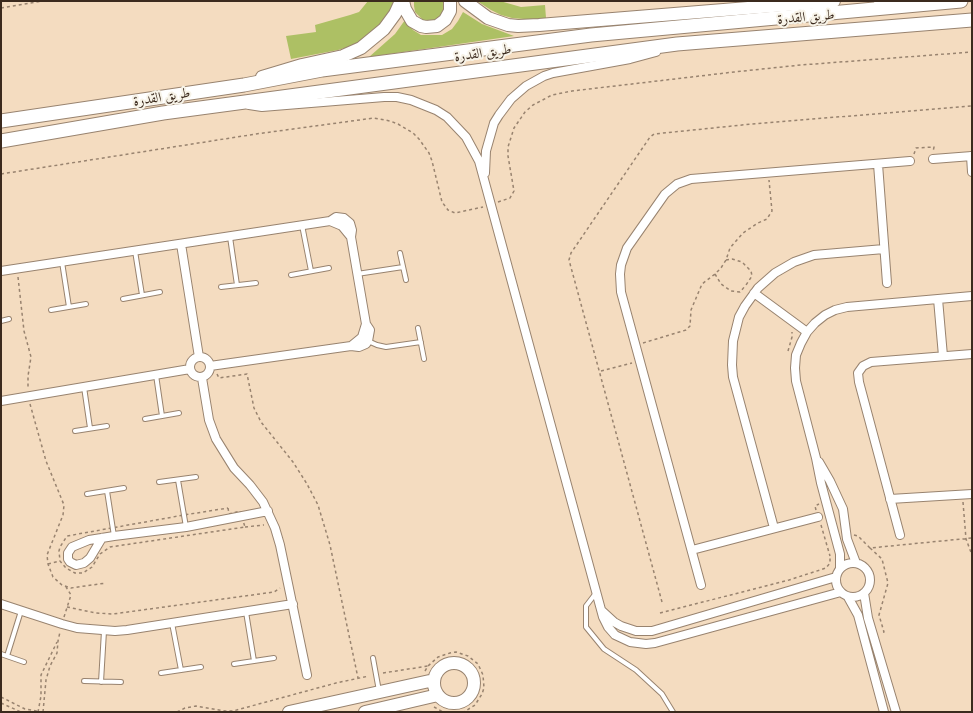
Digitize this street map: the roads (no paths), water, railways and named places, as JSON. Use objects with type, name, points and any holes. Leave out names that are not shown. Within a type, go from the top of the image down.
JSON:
[{"type":"main road","name":"طريق القدرة","points":[[1,121],[244,85],[322,70],[591,35],[961,1]]},
{"type":"main road","name":"طريق القدرة","points":[[1,141],[164,113],[677,44],[972,20]]},
{"type":"street","points":[[402,1],[412,21],[426,27],[436,26],[445,20],[450,11],[450,1]]},
{"type":"street","points":[[244,85],[287,69],[338,57],[361,48],[384,30],[402,1]]},
{"type":"street","points":[[464,1],[488,18],[508,25],[539,26],[834,1]]},
{"type":"street","points":[[880,1],[899,6]]},
{"type":"street","points":[[485,186],[486,151],[492,128],[504,106],[526,86],[544,76],[553,73],[654,53],[677,44]]},
{"type":"street","points":[[243,102],[249,105],[262,107],[384,97],[404,98],[424,104],[447,117],[466,137],[479,161],[605,622],[615,635],[630,642],[646,644],[664,641],[844,594],[853,598],[864,593],[870,584],[870,578],[866,568],[851,562],[840,568]]},
{"type":"street","points":[[933,159],[971,156],[972,172]]},
{"type":"street","points":[[701,585],[621,292],[621,265],[627,248],[660,199],[671,189],[691,179],[910,161]]},
{"type":"street","points":[[878,164],[887,283]]},
{"type":"street","points":[[1,271],[330,221],[336,217],[347,220],[352,226],[351,237],[357,274],[366,324],[370,330],[366,344],[359,347],[351,346],[210,366]]},
{"type":"street","points":[[181,244],[199,357]]},
{"type":"street","points":[[774,528],[733,377],[733,341],[735,329],[745,306],[754,292],[784,267],[814,255],[884,249]]},
{"type":"street","points":[[754,292],[807,332]]},
{"type":"street","points":[[884,712],[858,615],[844,594],[836,586],[836,577],[840,568],[840,554],[796,381],[796,355],[807,332],[825,315],[835,310],[847,307],[972,296]]},
{"type":"street","points":[[938,299],[943,356]]},
{"type":"street","points":[[351,346],[362,337],[366,324]]},
{"type":"street","points":[[900,535],[859,382],[858,373],[863,366],[871,362],[972,354]]},
{"type":"street","points":[[199,357],[208,360],[210,366],[209,372],[202,380],[194,376],[190,369],[192,361],[199,357]]},
{"type":"street","points":[[1,400],[190,369]]},
{"type":"street","points":[[202,380],[209,420],[216,440],[226,457],[257,493],[268,511],[278,536],[307,674]]},
{"type":"street","points":[[816,458],[830,481],[843,509],[846,537],[856,563]]},
{"type":"street","points":[[890,499],[972,494]]},
{"type":"street","points":[[829,513],[843,509]]},
{"type":"street","points":[[102,538],[90,558],[84,563],[76,565],[70,562],[68,559],[68,553],[75,545],[89,540],[114,536],[186,527],[268,511]]},
{"type":"street","points":[[692,550],[818,517]]},
{"type":"street","points":[[602,611],[621,626],[636,631],[652,631],[836,577]]},
{"type":"street","points":[[864,593],[866,610],[896,712]]},
{"type":"street","points":[[1,604],[77,628],[104,631],[127,630],[293,604]]},
{"type":"street","points":[[289,712],[429,681],[440,669],[450,664],[462,665],[474,678],[473,690],[465,700],[460,702],[448,702],[438,695],[434,685],[429,681]]},
{"type":"street","points":[[365,712],[438,695]]},
{"type":"lane","points":[[302,225],[311,271]]},
{"type":"lane","points":[[230,236],[237,285]]},
{"type":"lane","points":[[135,251],[142,295]]},
{"type":"lane","points":[[400,253],[406,280]]},
{"type":"lane","points":[[62,262],[69,307]]},
{"type":"lane","points":[[357,274],[403,267]]},
{"type":"lane","points":[[291,276],[329,268]]},
{"type":"lane","points":[[221,288],[256,282]]},
{"type":"lane","points":[[123,299],[160,292]]},
{"type":"lane","points":[[51,310],[86,304]]},
{"type":"lane","points":[[1,321],[9,319]]},
{"type":"lane","points":[[418,328],[424,359]]},
{"type":"lane","points":[[368,341],[376,345],[386,346],[421,342]]},
{"type":"lane","points":[[156,374],[162,416]]},
{"type":"lane","points":[[84,387],[90,428]]},
{"type":"lane","points":[[145,419],[179,414]]},
{"type":"lane","points":[[75,431],[107,426]]},
{"type":"lane","points":[[159,482],[196,477]]},
{"type":"lane","points":[[178,480],[186,527]]},
{"type":"lane","points":[[87,494],[124,488]]},
{"type":"lane","points":[[107,491],[114,536]]},
{"type":"lane","points":[[597,591],[586,606],[586,627],[604,649],[636,670],[662,694],[673,712]]},
{"type":"lane","points":[[7,656],[21,610]]},
{"type":"lane","points":[[246,611],[254,661]]},
{"type":"lane","points":[[172,622],[181,670]]},
{"type":"lane","points":[[101,682],[104,631]]},
{"type":"lane","points":[[1,654],[24,662]]},
{"type":"lane","points":[[234,664],[274,658]]},
{"type":"lane","points":[[373,658],[379,691]]},
{"type":"lane","points":[[162,673],[201,667]]},
{"type":"lane","points":[[84,681],[121,682]]}]
